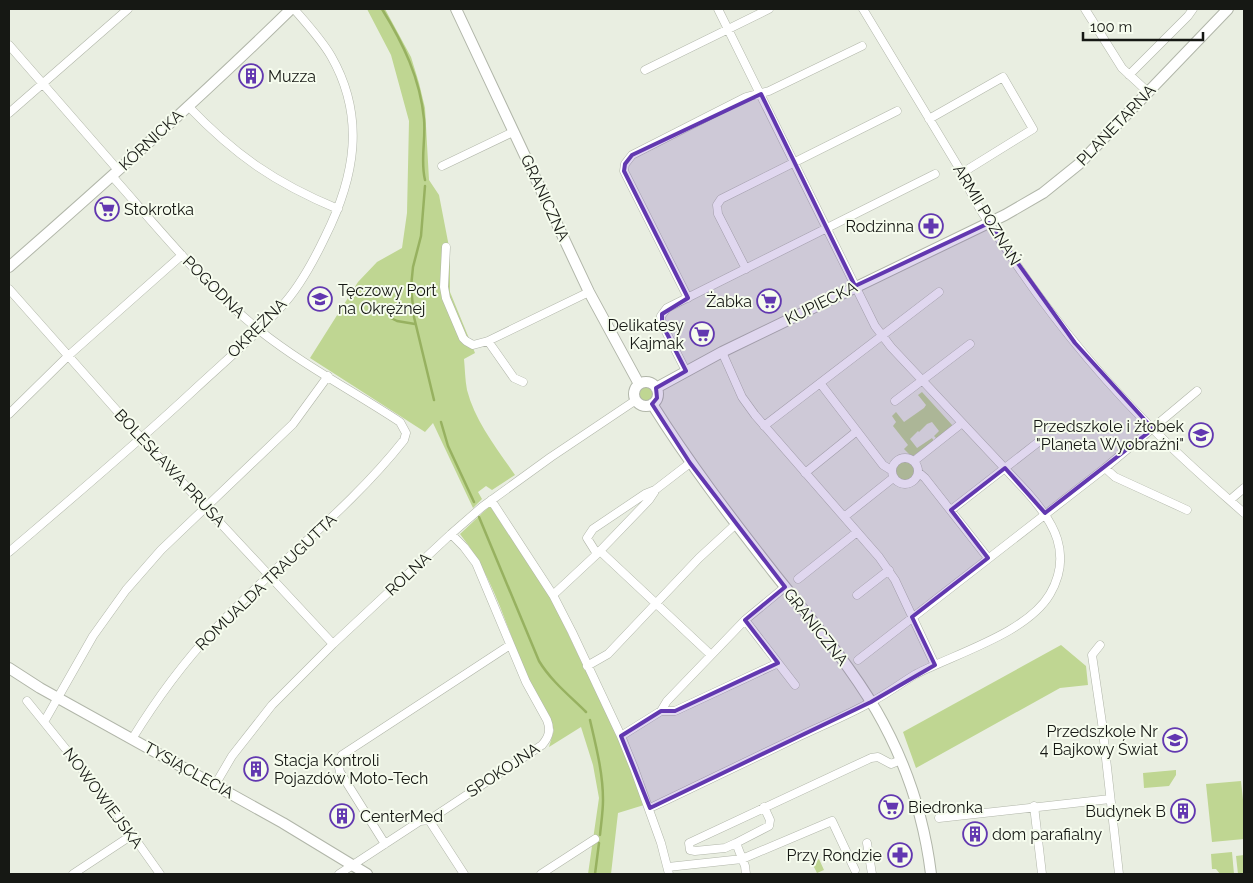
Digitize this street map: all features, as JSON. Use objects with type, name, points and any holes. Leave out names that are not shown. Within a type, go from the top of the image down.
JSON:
[{"type":"street","points":[[9,113],[128,9]]},
{"type":"street","name":"KÓRNICKA","points":[[9,267],[115,173],[292,9]]},
{"type":"street","name":"OKRĘŻNA","points":[[9,552],[142,439],[259,330],[281,308],[314,258],[338,210],[352,162],[353,136],[350,110],[343,82],[331,56],[318,37],[292,9]]},
{"type":"street","name":"GRANICZNA","points":[[456,9],[589,292],[639,384]]},
{"type":"street","points":[[650,808],[871,702],[909,678],[1016,627],[1029,618],[1044,602],[1054,584],[1060,556],[1054,530],[1045,513],[922,381],[882,335],[872,320],[828,227],[718,9]]},
{"type":"street","points":[[645,70],[769,9]]},
{"type":"street","name":"ARMII POZNAŃ","points":[[863,9],[962,173],[969,192],[1025,277],[1075,343],[1112,386],[1153,429],[1244,514]]},
{"type":"street","points":[[1086,9],[1115,59],[1128,75],[1148,92]]},
{"type":"street","points":[[1128,75],[1193,9]]},
{"type":"street","name":"PLANETARNA","points":[[989,223],[1026,204],[1060,181],[1088,156],[1228,9]]},
{"type":"street","name":"POGODNA","points":[[9,45],[182,255],[216,292],[259,330],[400,422],[406,431]]},
{"type":"street","points":[[688,298],[624,172],[625,164],[632,155],[746,98],[769,91],[862,46]]},
{"type":"street","points":[[929,119],[1003,77],[1033,129],[962,173]]},
{"type":"street","points":[[188,106],[245,159],[294,190],[338,210]]},
{"type":"street","points":[[746,268],[718,214],[717,204],[724,197],[897,111]]},
{"type":"street","points":[[442,166],[513,132]]},
{"type":"street","points":[[686,371],[662,324],[662,314],[667,308],[935,174]]},
{"type":"street","name":"KUPIECKA","points":[[656,388],[722,352],[855,286],[989,223]]},
{"type":"street","points":[[446,247],[444,287],[446,298],[463,338],[470,344],[476,345],[488,340],[589,292]]},
{"type":"street","points":[[9,414],[68,356],[182,255]]},
{"type":"street","name":"BOLESŁAWA PRUSA","points":[[9,289],[142,439],[333,644]]},
{"type":"street","points":[[764,426],[939,292]]},
{"type":"street","points":[[488,340],[514,378],[523,382]]},
{"type":"street","points":[[895,401],[970,344]]},
{"type":"street","points":[[722,352],[742,397],[764,426],[889,570],[935,665]]},
{"type":"street","points":[[44,722],[93,636],[126,590],[161,550],[293,424],[328,376]]},
{"type":"street","points":[[644,382],[650,383],[656,388],[657,398],[652,404],[644,405],[636,400],[635,391],[639,384],[644,382]]},
{"type":"street","points":[[820,383],[883,465],[900,484],[908,484],[915,479],[918,472]]},
{"type":"street","points":[[858,660],[912,616],[1105,468],[1196,391]]},
{"type":"street","name":"ROLNA","points":[[215,785],[232,756],[272,705],[333,644],[450,534],[491,500],[551,456],[636,400]]},
{"type":"street","name":"GRANICZNA","points":[[652,404],[690,463],[847,667],[871,702],[901,760],[915,798],[931,874]]},
{"type":"street","points":[[914,461],[962,423]]},
{"type":"street","name":"ROMUALDA TRAUGUTTA","points":[[132,739],[161,695],[196,650],[226,617],[370,482],[404,440],[406,431]]},
{"type":"street","points":[[805,473],[857,431]]},
{"type":"street","points":[[951,510],[1041,440]]},
{"type":"street","points":[[844,517],[892,474],[894,462],[901,458],[909,458],[914,461],[918,472],[925,478],[988,558]]},
{"type":"street","points":[[690,463],[655,490],[645,494],[590,532],[587,538],[588,542],[711,655]]},
{"type":"street","points":[[1105,468],[1115,477],[1187,510]]},
{"type":"street","points":[[1230,500],[1244,488]]},
{"type":"street","points":[[553,595],[599,552],[649,500],[655,490]]},
{"type":"street","points":[[491,500],[553,595],[621,736],[650,808],[668,870],[742,859],[832,821],[855,870]]},
{"type":"street","points":[[587,666],[608,654],[699,558],[736,524]]},
{"type":"street","points":[[798,579],[857,532]]},
{"type":"street","name":"SPOKOJNA","points":[[339,874],[420,821],[429,820],[542,745],[549,736],[547,720],[526,682],[476,563],[464,547],[450,534]]},
{"type":"street","points":[[857,595],[889,570]]},
{"type":"street","points":[[621,736],[661,711],[667,701],[745,620],[785,587]]},
{"type":"street","points":[[745,620],[795,686]]},
{"type":"street","points":[[385,844],[340,772],[338,763],[342,755],[510,645]]},
{"type":"street","points":[[1100,645],[1092,655],[1119,874]]},
{"type":"street","points":[[661,711],[675,712],[778,663]]},
{"type":"street","name":"TYSIĄCLECIA","points":[[9,669],[283,823],[367,874]]},
{"type":"street","name":"NOWOWIEJSKA","points":[[27,702],[99,790],[160,874]]},
{"type":"street","points":[[764,807],[770,820],[769,826],[725,848],[695,852],[689,847],[691,842],[764,807],[871,758],[878,757],[891,764],[901,760]]},
{"type":"street","points":[[939,818],[1110,799]]},
{"type":"street","points":[[1034,806],[1042,874]]},
{"type":"street","points":[[429,820],[464,874]]},
{"type":"street","points":[[73,874],[132,834]]},
{"type":"street","points":[[541,874],[595,839]]},
{"type":"street","points":[[736,843],[746,874]]},
{"type":"street","points":[[868,843],[872,874]]},
{"type":"highlighted area","points":[[761,94],[855,286],[989,223],[1075,343],[1153,429],[1045,513],[1005,468],[951,510],[988,558],[912,617],[935,665],[871,702],[650,808],[621,736],[661,711],[675,711],[778,663],[745,620],[785,587],[690,463],[652,404],[657,398],[656,388],[686,371],[662,324],[662,314],[688,298],[624,171],[625,164],[632,155]]},
{"type":"green space","points":[[367,9],[385,9],[411,57],[425,108],[429,180],[439,195],[450,252],[450,292],[475,353],[464,359],[467,390],[481,424],[515,475],[492,490],[486,486],[478,492],[482,499],[473,508],[433,423],[425,432],[310,358],[358,282],[377,262],[402,248],[407,213],[409,121],[391,55]]},
{"type":"green space","points":[[643,387],[649,387],[653,394],[649,401],[643,401],[639,397],[639,391]]},
{"type":"green space","points":[[922,392],[953,426],[937,439],[934,436],[939,431],[932,422],[927,424],[910,439],[917,448],[932,438],[934,441],[913,456],[904,449],[908,445],[893,426],[896,422],[892,416],[896,412],[904,422],[924,408],[926,405],[918,395]]},
{"type":"green space","points":[[904,460],[914,467],[915,471],[908,481],[904,482],[894,475],[893,471],[900,461]]},
{"type":"green space","points":[[490,506],[551,598],[618,738],[644,805],[618,813],[611,874],[588,874],[599,798],[593,765],[581,727],[549,747],[554,730],[529,682],[491,586],[472,550],[460,534]]},
{"type":"green space","points":[[1061,645],[1086,666],[1088,685],[1060,688],[916,768],[903,732]]},
{"type":"green space","points":[[1176,770],[1176,775],[1169,786],[1144,788],[1143,773]]},
{"type":"green space","points":[[1241,781],[1244,809],[1244,839],[1212,842],[1206,784]]},
{"type":"green space","points":[[1232,852],[1234,874],[1220,874],[1216,869],[1212,869],[1211,854]]},
{"type":"green space","points":[[1244,855],[1244,874],[1238,874],[1236,856]]},
{"type":"green space","points":[[819,859],[824,870],[817,873],[812,863]]},
{"type":"waterway","points":[[382,9],[397,35],[419,89],[424,119],[423,165],[425,180]]},
{"type":"waterway","points":[[425,186],[421,236],[413,267],[411,287],[414,317],[434,400]]},
{"type":"waterway","points":[[391,318],[415,324]]},
{"type":"waterway","points":[[441,422],[448,446],[474,502]]},
{"type":"waterway","points":[[479,517],[539,661],[555,682],[586,712]]},
{"type":"waterway","points":[[590,720],[599,760],[603,790],[600,835]]},
{"type":"waterway","points":[[595,874],[599,843]]},
{"type":"place","name":"Muzza","points":[[251,76]]},
{"type":"place","name":"Stokrotka","points":[[107,209]]},
{"type":"place","name":"Rodzinna","points":[[931,226]]},
{"type":"place","name":"Tęczowy Port na Okrężnej","points":[[320,299]]},
{"type":"place","name":"Żabka","points":[[769,301]]},
{"type":"place","name":"Delikatesy Kajmak","points":[[702,334]]},
{"type":"place","name":"Przedszkole i żłobek \"Planeta Wyobraźni\"","points":[[1201,435]]},
{"type":"place","name":"Przedszkole Nr 4 Bajkowy Świat","points":[[1175,740]]},
{"type":"place","name":"Stacja Kontroli Pojazdów Moto-Tech","points":[[256,769]]},
{"type":"place","name":"Biedronka","points":[[891,807]]},
{"type":"place","name":"Budynek B","points":[[1183,811]]},
{"type":"place","name":"CenterMed","points":[[342,816]]},
{"type":"place","name":"dom parafialny","points":[[975,834]]},
{"type":"place","name":"Przy Rondzie","points":[[900,855]]}]
